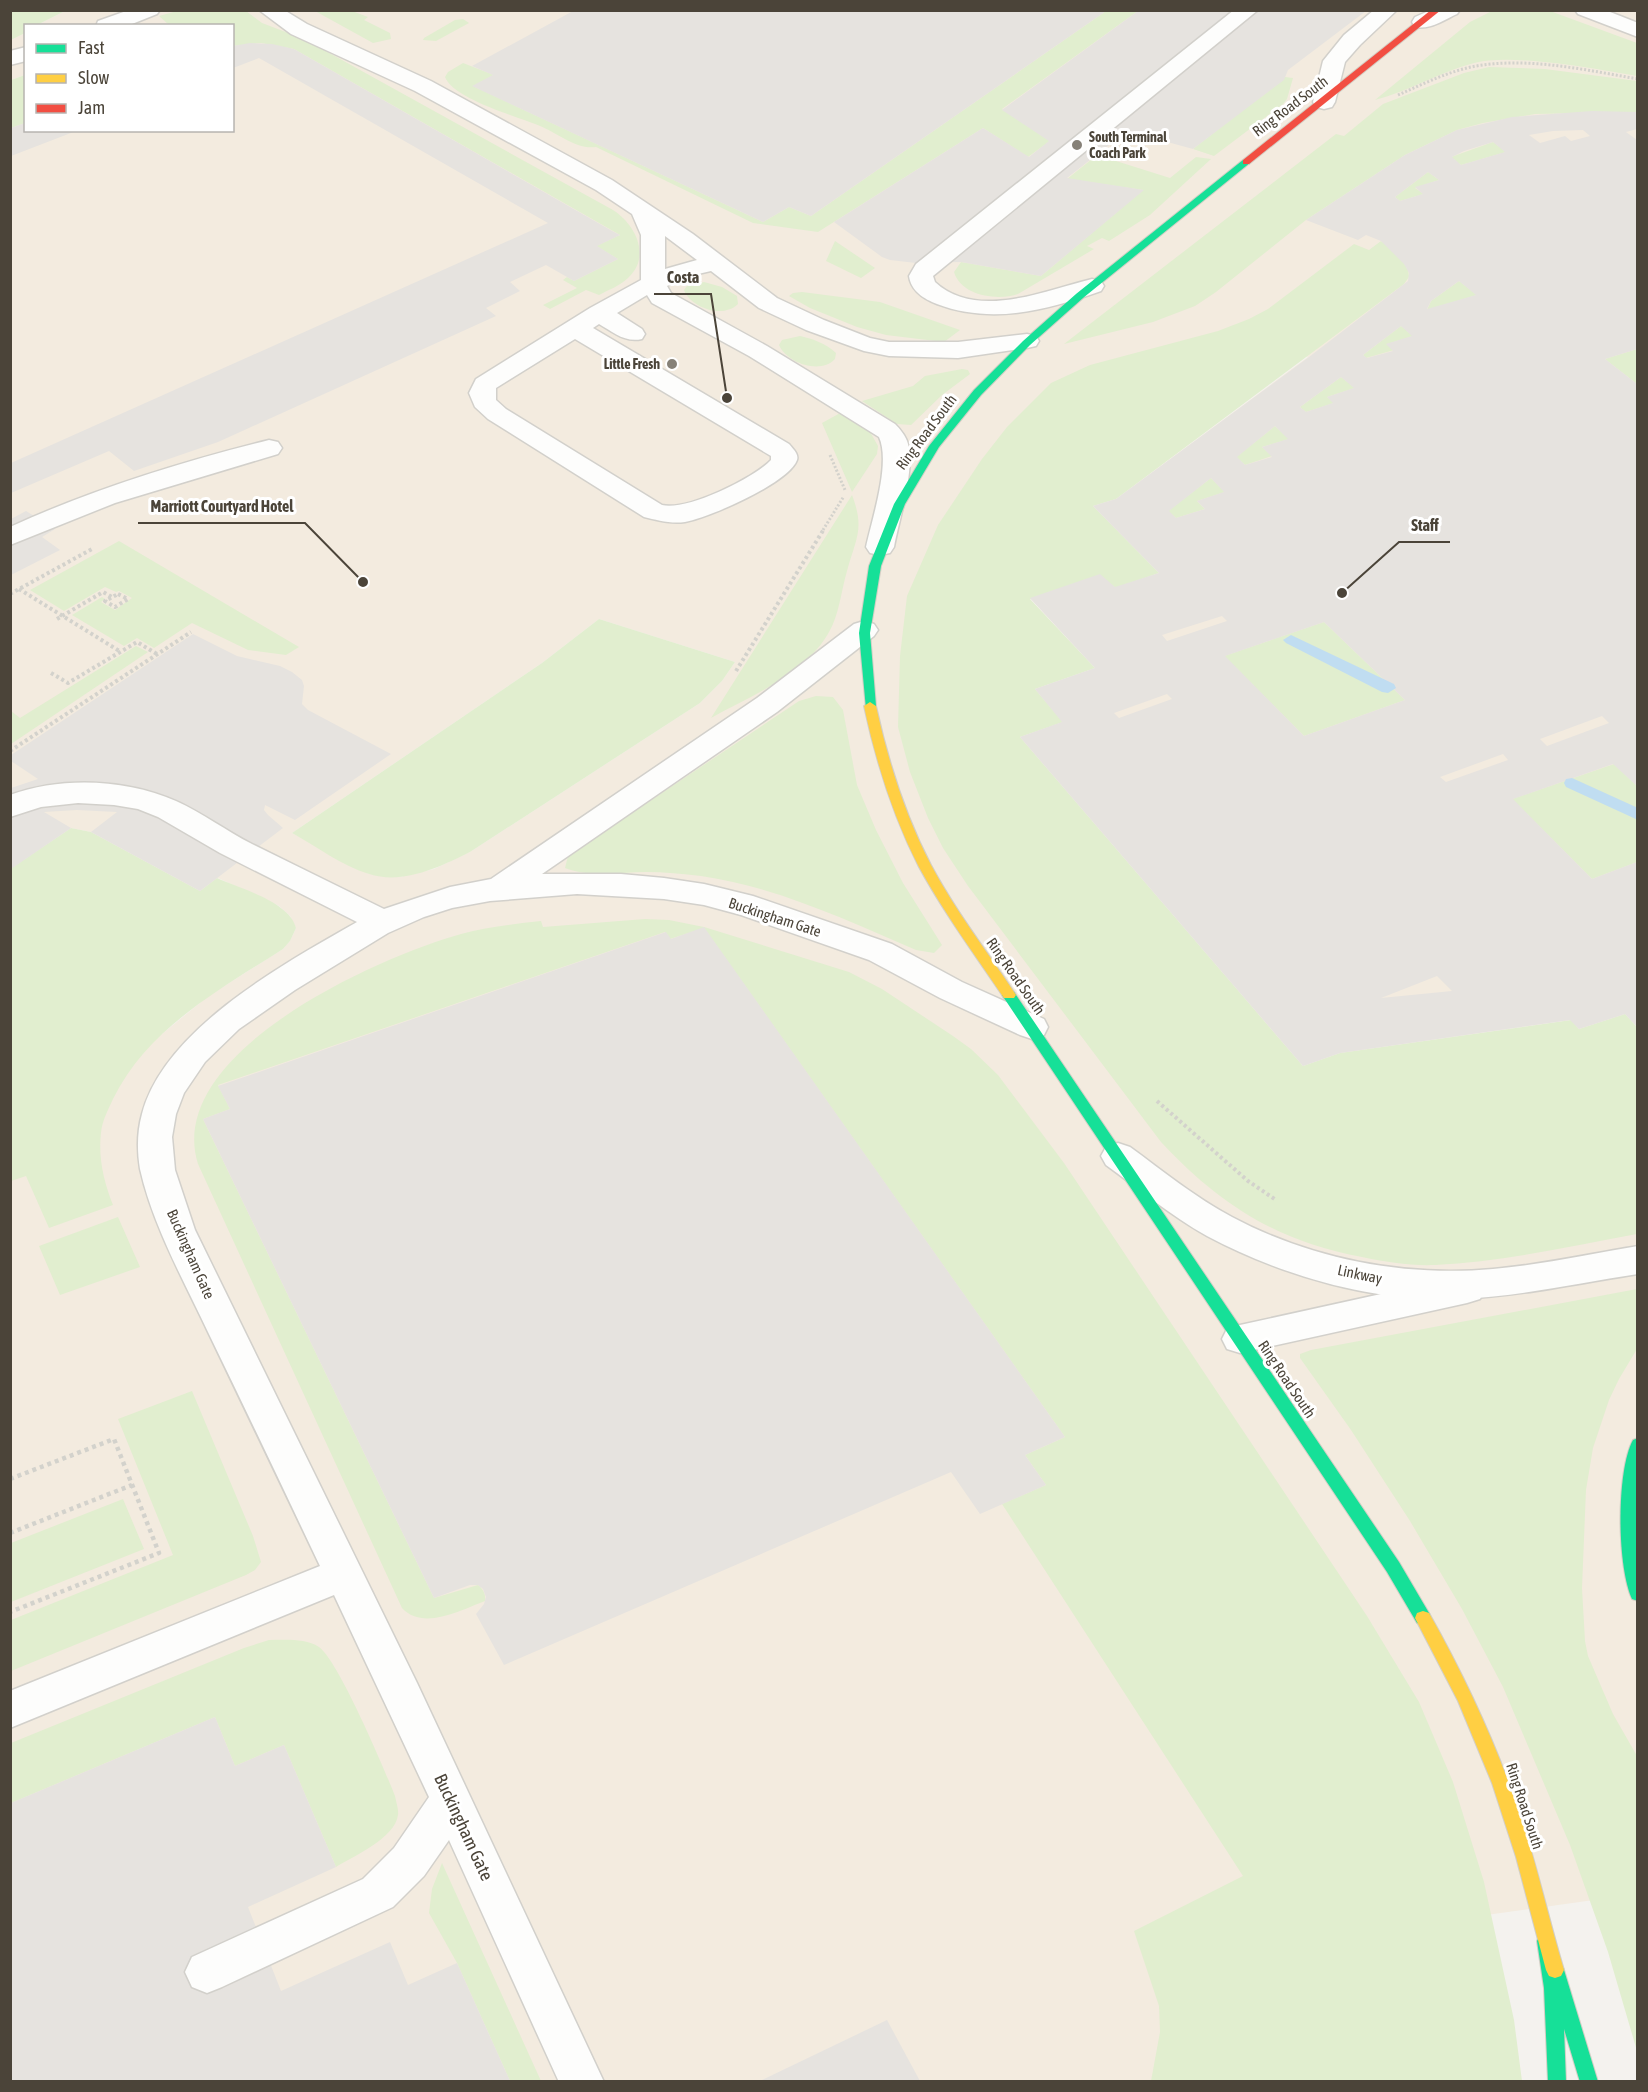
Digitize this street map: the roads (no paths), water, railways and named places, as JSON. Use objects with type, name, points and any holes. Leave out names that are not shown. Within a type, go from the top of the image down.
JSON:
[{"type":"main road","name":"Ring Road South","points":[[1430,16],[1092,286],[1027,341],[977,393],[925,458],[898,505],[878,557],[864,630],[864,657],[884,759],[903,819],[937,887],[976,949],[1032,1027],[1112,1152],[1393,1567],[1452,1668],[1475,1715],[1508,1801],[1546,1941],[1589,2082]]},
{"type":"main road","points":[[1638,1444],[1628,1488],[1626,1523],[1632,1573],[1638,1594]]},
{"type":"main road","points":[[1546,1941],[1553,1988],[1557,2082]]},
{"type":"street","points":[[112,24],[150,10]]},
{"type":"street","points":[[269,10],[299,29],[423,86],[604,185],[715,262],[768,303],[832,333],[864,344],[889,349],[950,350],[1027,341]]},
{"type":"street","points":[[1092,286],[1026,305],[982,307],[942,297],[923,285],[921,276],[925,269],[1248,10]]},
{"type":"street","points":[[1324,102],[1334,61],[1352,40],[1387,10]]},
{"type":"street","points":[[1430,16],[1450,10]]},
{"type":"street","points":[[1585,10],[1638,31]]},
{"type":"street","points":[[642,211],[653,236],[652,283],[656,293],[667,302],[758,351],[883,426],[895,444],[896,462],[878,557]]},
{"type":"street","points":[[575,328],[780,450],[784,455],[782,465],[696,512],[679,516],[663,515],[497,414],[483,402],[481,389],[485,384],[599,313],[652,283],[677,272],[715,262]]},
{"type":"street","points":[[599,313],[633,334]]},
{"type":"street","points":[[10,537],[135,485],[268,448]]},
{"type":"street","name":"Buckingham Gate","points":[[499,889],[751,716],[864,630]]},
{"type":"street","points":[[10,807],[30,799],[62,795],[113,795],[149,802],[167,809],[231,846],[383,922]]},
{"type":"street","name":"Buckingham Gate","points":[[582,2082],[344,1574],[177,1230],[156,1160],[156,1134],[161,1106],[175,1076],[193,1052],[217,1028],[260,997],[383,922],[414,909],[458,896],[499,889],[571,884],[641,887],[693,894],[741,904],[889,956],[953,990],[1032,1027]]},
{"type":"street","name":"Linkway","points":[[1112,1152],[1171,1196],[1220,1226],[1301,1261],[1418,1284],[1493,1283],[1638,1260]]},
{"type":"street","points":[[1240,1339],[1493,1283]]},
{"type":"street","points":[[10,1710],[344,1574]]},
{"type":"street","points":[[207,1972],[378,1893],[392,1883],[411,1861],[451,1800]]},
{"type":"waterway","points":[[1291,640],[1388,688]]},
{"type":"waterway","points":[[1572,783],[1638,815]]},
{"type":"place","name":"South Terminal Coach Park","points":[[1077,145]]},
{"type":"place","name":"Little Fresh","points":[[672,364]]},
{"type":"place","name":"Costa","points":[[727,398]]},
{"type":"place","name":"Marriott Courtyard Hotel","points":[[363,582]]},
{"type":"place","name":"Staff","points":[[1342,593]]}]
